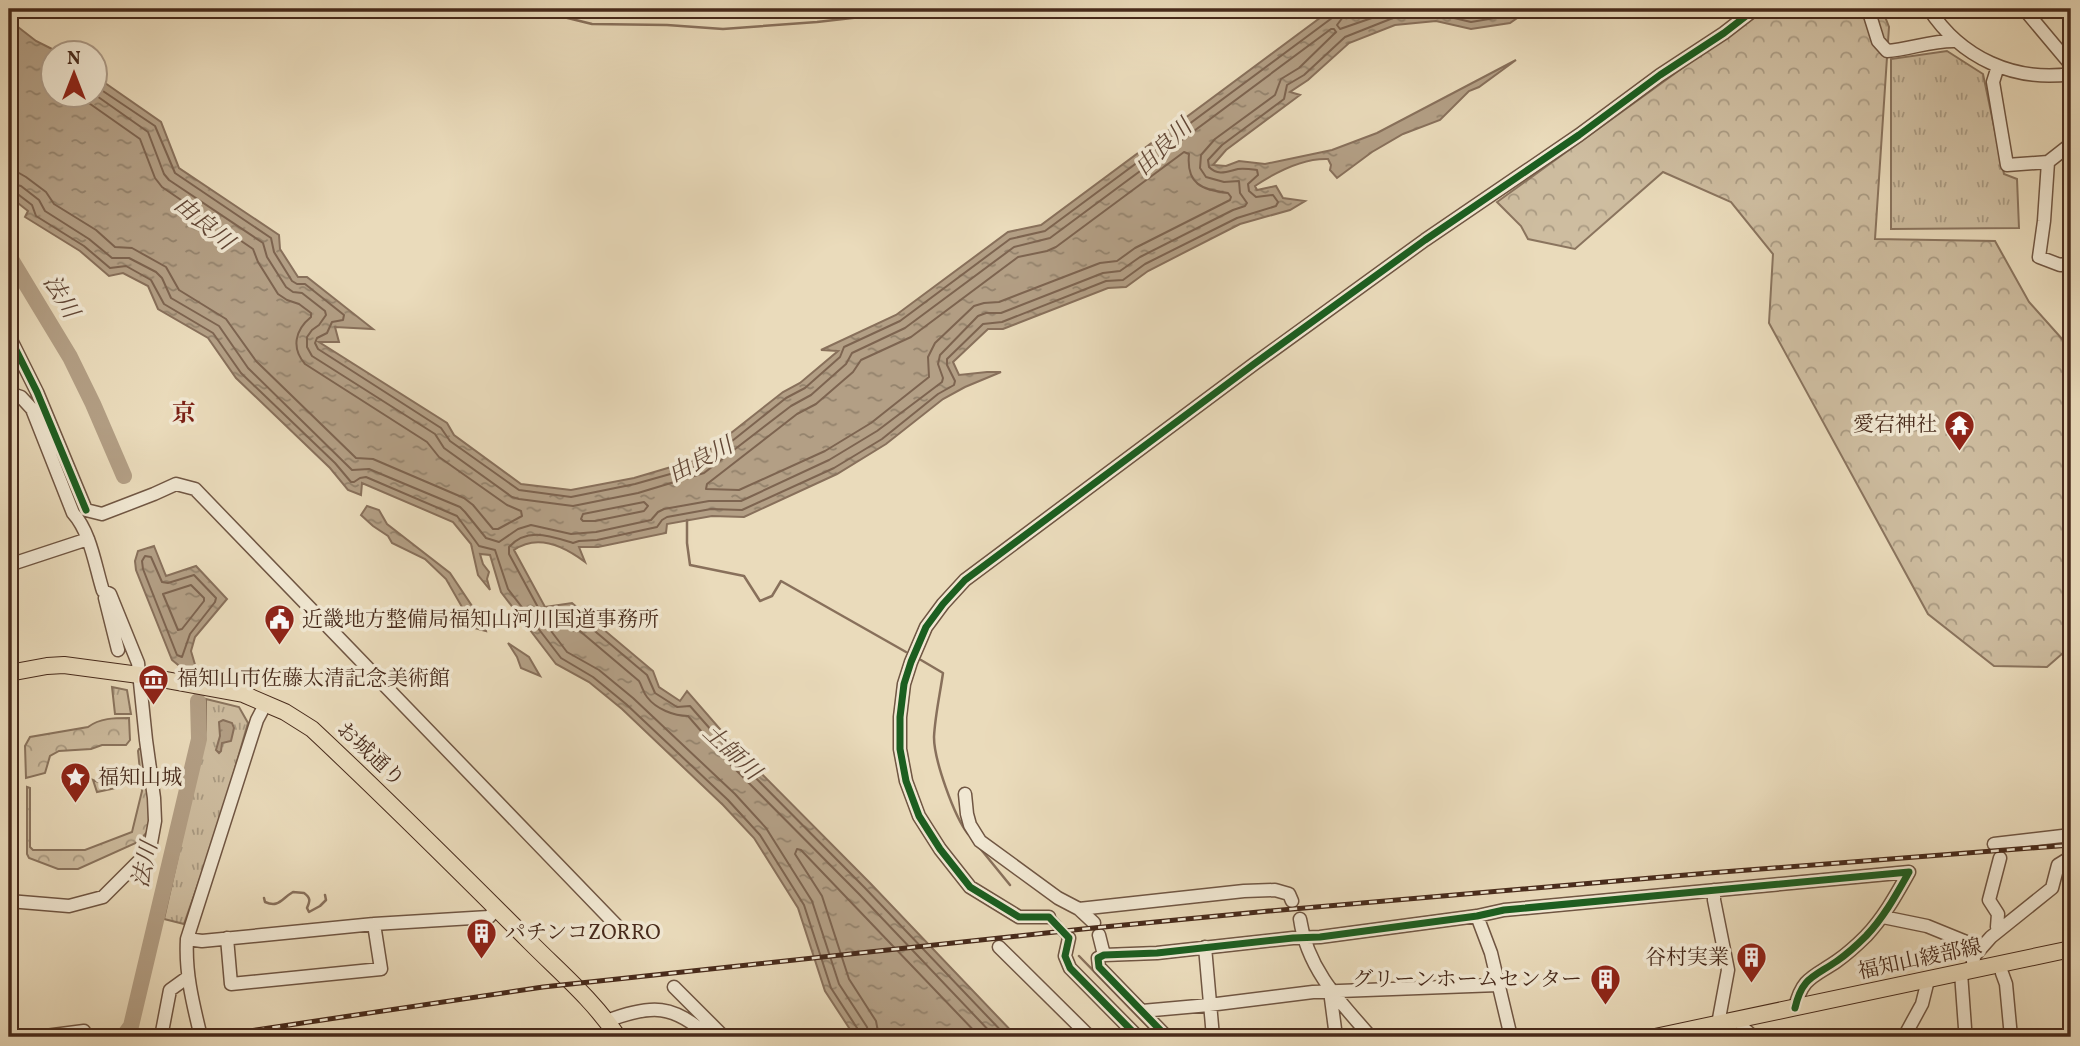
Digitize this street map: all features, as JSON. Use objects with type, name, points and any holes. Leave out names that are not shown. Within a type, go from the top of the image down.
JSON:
[{"type":"main road","name":"お城通り","points":[[9,673],[64,665],[139,675],[243,694],[285,712],[312,729],[497,908],[582,991],[618,1037]]},
{"type":"main road","name":"福知山綾部線","points":[[1655,1037],[1707,1029],[1741,1019],[2071,949]]},
{"type":"street","points":[[1049,917],[1019,917],[970,887],[940,849],[919,816],[906,781],[900,749],[904,684],[926,627],[943,604],[965,580],[1424,240],[1579,135],[1755,9]]},
{"type":"street","points":[[1868,9],[1878,41],[1887,51],[1909,49],[1940,40],[1956,41]]},
{"type":"street","points":[[1929,9],[1956,41],[1979,58],[2014,72],[2052,77],[2071,74]]},
{"type":"street","points":[[2024,9],[2071,65]]},
{"type":"street","points":[[1998,66],[1993,82],[2007,165],[2048,162],[2071,144]]},
{"type":"street","points":[[2048,162],[2039,257],[2060,265],[2071,263]]},
{"type":"street","points":[[9,336],[29,374],[83,516],[118,650]]},
{"type":"street","points":[[9,393],[21,397],[32,409],[73,513],[83,516],[102,514],[176,484],[195,489],[619,929]]},
{"type":"street","points":[[9,565],[88,539]]},
{"type":"street","points":[[9,901],[69,906],[103,897],[146,854],[151,844],[155,798],[138,663],[110,594],[103,591]]},
{"type":"street","points":[[201,1037],[188,977],[187,939],[257,720],[266,703]]},
{"type":"street","points":[[965,793],[970,825],[980,841],[1058,898],[1079,909],[1096,929],[1104,955]]},
{"type":"street","points":[[1994,844],[2071,835]]},
{"type":"street","points":[[1964,1037],[1968,971],[1975,955],[1999,930],[2052,888],[2058,865],[2071,857]]},
{"type":"street","points":[[1999,930],[1998,914],[1989,900],[2000,858]]},
{"type":"street","points":[[1167,1037],[1099,967],[1098,958],[1104,955],[1157,953],[1320,937],[1504,910],[1909,872],[1883,918],[1865,938],[1813,975],[1798,994],[1795,1008]]},
{"type":"street","points":[[1079,909],[1244,891],[1275,890],[1289,894],[1292,901]]},
{"type":"street","points":[[1707,1029],[1727,970],[1714,890]]},
{"type":"street","points":[[187,939],[202,941],[489,916],[497,908]]},
{"type":"street","points":[[1477,916],[1491,953],[1511,1037]]},
{"type":"street","points":[[1883,918],[1927,926],[1981,948]]},
{"type":"street","points":[[1300,919],[1302,937],[1315,967],[1330,991],[1371,1037]]},
{"type":"street","points":[[227,938],[231,984],[381,968],[374,924]]},
{"type":"street","points":[[1069,937],[1065,956],[1070,968],[1138,1037]]},
{"type":"street","points":[[999,947],[1090,1037]]},
{"type":"street","points":[[1205,947],[1213,1037]]},
{"type":"street","points":[[2002,973],[2006,984],[2011,1037]]},
{"type":"street","points":[[161,1037],[170,990],[188,977]]},
{"type":"street","points":[[1904,1037],[1922,1004],[1928,980]]},
{"type":"street","points":[[1142,1012],[1330,991],[1498,985]]},
{"type":"street","points":[[674,987],[724,1037]]},
{"type":"street","points":[[1330,991],[1335,1029],[1332,1037]]},
{"type":"street","points":[[607,1021],[639,1011],[661,1010],[692,1022],[709,1037]]},
{"type":"street","points":[[1741,1019],[1743,1028],[1754,1037]]},
{"type":"street","points":[[38,1037],[84,1031],[85,1037]]},
{"type":"green space","points":[[1764,9],[1882,9],[1889,27],[1875,239],[1995,241],[2029,302],[2071,349],[2071,646],[2047,667],[1994,666],[1928,614],[1769,323],[1773,254],[1731,202],[1663,172],[1575,249],[1528,239],[1521,226],[1497,202]]},
{"type":"green space","points":[[1947,51],[1983,74],[2004,174],[2017,179],[2019,228],[1891,229],[1891,59]]},
{"type":"green space","points":[[112,687],[127,690],[131,714],[115,714]]},
{"type":"green space","points":[[206,699],[239,707],[248,723],[219,824],[184,924],[164,919],[206,730]]},
{"type":"green space","points":[[129,718],[130,740],[126,745],[102,745],[91,749],[59,751],[50,756],[45,773],[26,778],[25,746],[30,737],[88,727],[107,719]]},
{"type":"green space","points":[[139,749],[142,749],[149,788],[149,830],[138,842],[78,869],[58,869],[29,858],[27,787],[30,788],[30,847],[33,850],[85,850],[132,832],[142,791]]},
{"type":"green space","points":[[115,778],[116,788],[97,792],[93,780],[98,782]]},
{"type":"water","points":[[1332,9],[1530,9],[1510,23],[1471,29],[1436,21],[1395,25],[1349,43],[1308,80],[1290,92],[1300,95],[1226,150],[1213,165],[1226,166],[1239,161],[1265,164],[1332,150],[1377,133],[1516,60],[1479,87],[1469,91],[1440,120],[1403,134],[1372,152],[1337,178],[1330,170],[1328,159],[1318,159],[1290,167],[1255,186],[1257,190],[1276,186],[1283,198],[1305,201],[1290,210],[1240,224],[1148,271],[1126,287],[1108,288],[1003,329],[988,329],[953,362],[959,375],[1001,372],[943,399],[886,444],[837,474],[744,517],[712,516],[667,524],[666,533],[598,547],[579,547],[585,562],[560,547],[541,542],[532,542],[514,550],[545,607],[572,603],[653,671],[659,687],[680,701],[687,691],[739,751],[1017,1037],[855,1037],[825,991],[798,908],[754,838],[622,709],[589,682],[556,664],[501,592],[490,555],[480,554],[489,572],[487,579],[490,590],[478,575],[471,544],[453,522],[362,483],[361,495],[348,490],[330,468],[236,378],[208,338],[158,309],[148,286],[123,273],[109,276],[80,251],[25,217],[28,211],[9,196],[9,20],[38,42],[38,108],[108,108],[108,85],[161,122],[179,168],[279,235],[280,249],[298,277],[307,277],[373,329],[335,327],[339,342],[319,342],[447,423],[454,435],[521,484],[571,490],[634,478],[698,459],[783,392],[800,383],[838,351],[821,350],[896,315],[1008,232],[1041,225]]},
{"type":"water","points":[[367,506],[379,510],[387,524],[450,573],[486,631],[474,628],[446,579],[425,559],[392,543],[388,536],[361,515]]},
{"type":"water","points":[[154,546],[166,576],[196,566],[227,599],[195,637],[191,651],[196,668],[183,669],[172,660],[136,570],[138,551]]},
{"type":"water","points":[[508,643],[529,657],[540,676],[521,668]]},
{"type":"water","points":[[223,720],[232,723],[234,728],[231,741],[222,743],[219,753],[216,750],[220,736],[219,722]]},
{"type":"waterway","points":[[531,9],[592,24],[723,29],[887,14],[886,9]]},
{"type":"waterway","name":"法川","points":[[9,256],[70,357],[124,476]]},
{"type":"waterway","points":[[687,520],[690,565],[744,576],[760,601],[772,596],[781,581],[906,652]]},
{"type":"waterway","points":[[921,660],[943,673],[935,721],[935,747],[951,801],[968,834]]},
{"type":"waterway","name":"法川","points":[[123,1037],[131,1026],[199,739],[198,701]]},
{"type":"waterway","points":[[979,847],[1010,885]]},
{"type":"waterway","points":[[264,898],[265,902],[274,904],[293,892],[304,893],[309,898],[309,912],[326,900],[325,895]]},
{"type":"waterway","points":[[1079,956],[1158,1037]]},
{"type":"tunnel","points":[[1049,917],[1069,938]]},
{"type":"railway","points":[[209,1037],[543,987],[1083,929],[1709,873],[2071,845]]},
{"type":"cycle path","points":[[1138,1037],[1070,968],[1065,956],[1069,938],[1049,917],[1019,917],[970,887],[940,849],[919,816],[906,781],[900,749],[900,717],[904,684],[926,627],[965,580],[1254,364],[1425,240],[1579,135],[1755,9]]},
{"type":"cycle path","points":[[9,336],[37,392],[86,510]]},
{"type":"cycle path","points":[[1167,1037],[1099,967],[1098,958],[1104,955],[1157,953],[1320,937],[1504,910],[1909,872],[1872,929],[1859,943],[1805,984],[1795,1008]]},
{"type":"place","name":"愛宕神社","points":[[1960,452]]},
{"type":"place","name":"近畿地方整備局福知山河川国道事務所","points":[[279,647]]},
{"type":"place","name":"福知山市佐藤太清記念美術館","points":[[154,706]]},
{"type":"place","name":"福知山城","points":[[75,805]]},
{"type":"place","name":"パチンコZORRO","points":[[482,960]]},
{"type":"place","name":"谷村実業","points":[[1752,985]]},
{"type":"place","name":"グリーンホームセンター","points":[[1605,1007]]},
{"type":"district","name":"京","points":[[184,415]]},
{"type":"water label","name":"由良川","points":[[1164,148]]},
{"type":"water label","name":"由良川","points":[[203,224]]},
{"type":"water label","name":"由良川","points":[[701,461]]},
{"type":"water label","name":"土師川","points":[[731,753]]}]
